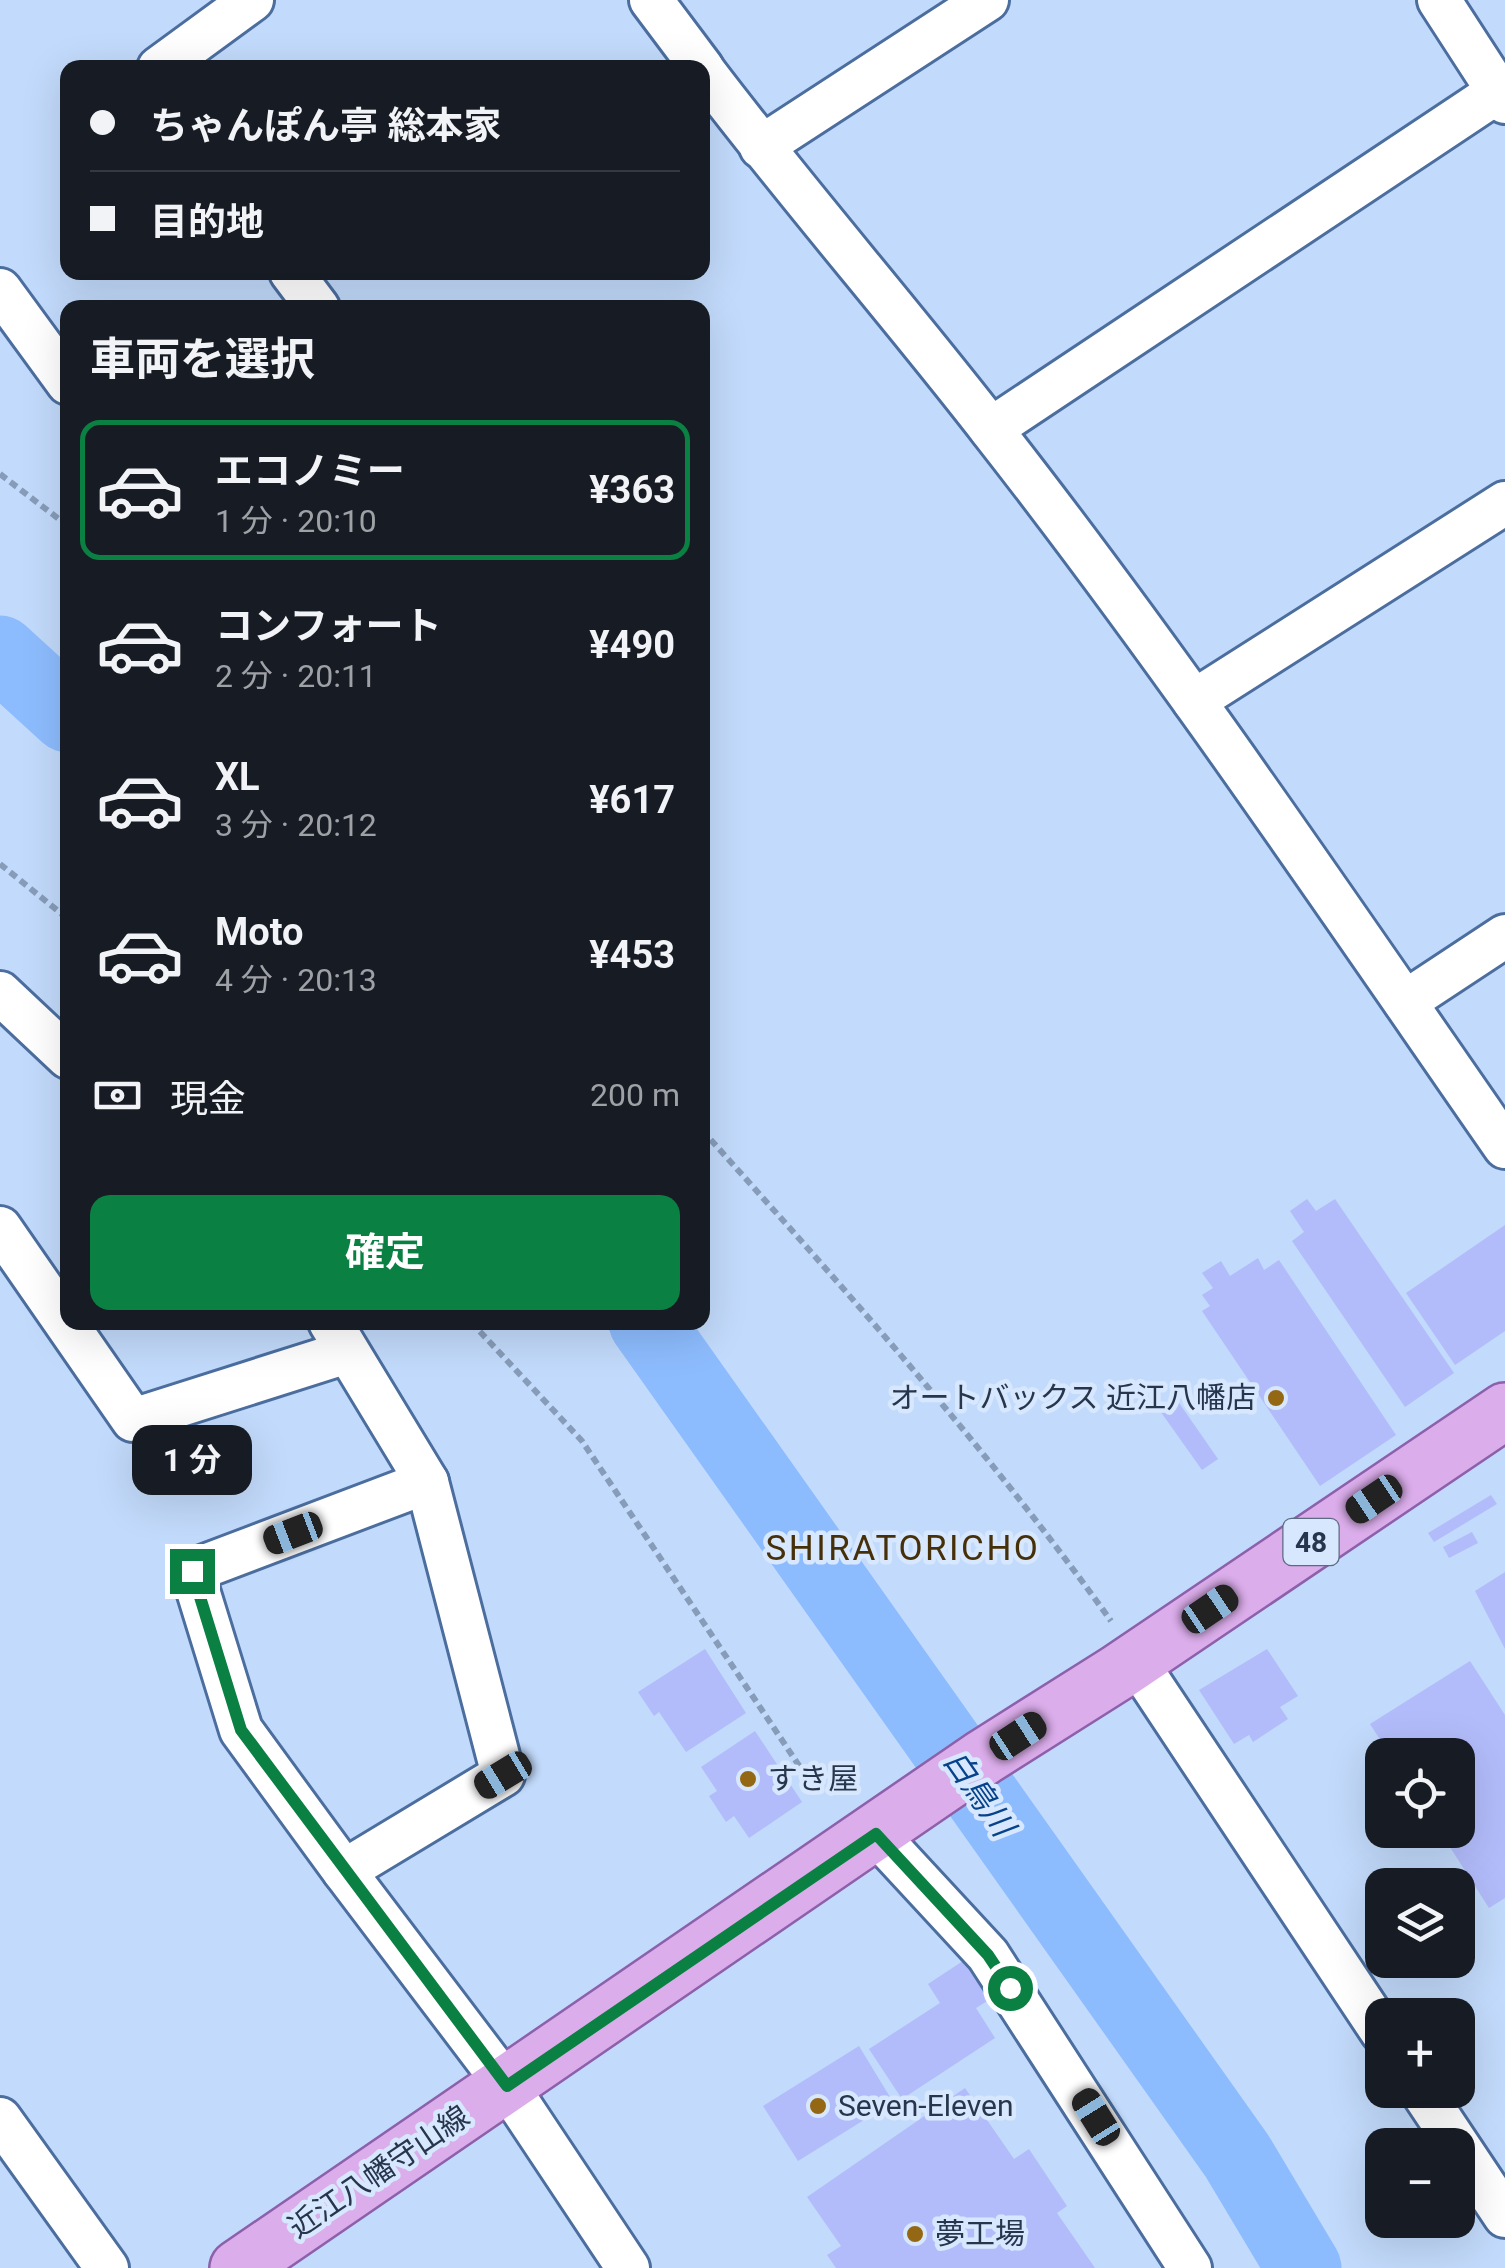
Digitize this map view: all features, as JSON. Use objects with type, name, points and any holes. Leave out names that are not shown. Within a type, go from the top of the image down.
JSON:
[{"type":"main road","name":"48","points":[[1132,1662],[1505,1411]]},
{"type":"main road","name":"近江八幡守山線","points":[[238,2268],[984,1757],[1132,1662]]},
{"type":"street","points":[[170,60],[252,0]]},
{"type":"street","points":[[651,0],[696,60]]},
{"type":"street","points":[[761,147],[986,0]]},
{"type":"street","points":[[991,429],[1503,94],[1439,0]]},
{"type":"street","points":[[710,79],[991,429],[1194,700],[1505,1147]]},
{"type":"street","points":[[0,290],[60,372]]},
{"type":"street","points":[[1194,700],[1505,503]]},
{"type":"street","points":[[1404,1002],[1505,936]]},
{"type":"street","points":[[0,993],[60,1049]]},
{"type":"street","points":[[0,1228],[60,1314]]},
{"type":"street","points":[[71,1330],[134,1420],[338,1337],[427,1482],[503,1775],[344,1871]]},
{"type":"street","points":[[427,1482],[192,1571],[241,1730],[507,2086],[628,2268]]},
{"type":"street","points":[[1132,1662],[1365,2007]]},
{"type":"street","points":[[887,1826],[988,1955],[1190,2268]]},
{"type":"street","points":[[1433,2108],[1505,2216]]},
{"type":"street","points":[[0,2119],[107,2268]]},
{"type":"path","points":[[0,474],[60,520]]},
{"type":"path","points":[[0,864],[60,913]]},
{"type":"path","points":[[710,1139],[836,1279],[1056,1544],[1114,1624],[1132,1662]]},
{"type":"path","points":[[478,1330],[582,1441],[816,1791]]},
{"type":"building","points":[[1307,1199],[1316,1211],[1335,1199],[1454,1373],[1405,1407],[1292,1241],[1304,1232],[1290,1211]]},
{"type":"building","points":[[1505,1225],[1505,1331],[1455,1365],[1406,1293]]},
{"type":"building","points":[[1258,1258],[1264,1270],[1279,1260],[1396,1435],[1320,1486],[1202,1311],[1210,1306],[1202,1295],[1213,1288],[1202,1273],[1221,1261],[1230,1276]]},
{"type":"building","points":[[1175,1397],[1218,1459],[1202,1470],[1158,1408]]},
{"type":"building","points":[[1491,1495],[1497,1504],[1434,1542],[1428,1533]]},
{"type":"building","points":[[1472,1532],[1478,1543],[1449,1558],[1443,1547]]},
{"type":"building","points":[[1505,1572],[1505,1649],[1475,1591]]},
{"type":"building","points":[[705,1649],[746,1713],[686,1752],[659,1712],[654,1716],[638,1692]]},
{"type":"building","points":[[1267,1649],[1298,1696],[1280,1707],[1288,1719],[1253,1742],[1249,1735],[1234,1744],[1199,1690]]},
{"type":"building","points":[[1470,1661],[1505,1715],[1505,1898],[1489,1908],[1475,1886],[1475,1868],[1463,1868],[1451,1848],[1475,1848],[1475,1738],[1379,1738],[1370,1724]]},
{"type":"building","name":"すき屋","points":[[755,1731],[802,1802],[749,1838],[734,1816],[726,1822],[709,1796],[717,1791],[701,1767]]},
{"type":"building","points":[[966,1959],[992,1998],[976,2008],[995,2038],[902,2099],[869,2049],[940,2003],[928,1984]]},
{"type":"building","points":[[859,2046],[893,2102],[798,2161],[763,2106]]},
{"type":"building","points":[[965,2088],[1014,2159],[1029,2149],[1067,2206],[1057,2213],[1095,2268],[836,2268],[827,2255],[841,2246],[807,2197]]},
{"type":"waterway","name":"白鳥川","points":[[0,653],[60,708]]},
{"type":"waterway","name":"白鳥川","points":[[652,1330],[1237,2156],[1304,2268]]},
{"type":"place","name":"オートバックス 近江八幡店","points":[[1276,1398]]},
{"type":"place","name":"すき屋","points":[[748,1779]]},
{"type":"place","name":"Seven-Eleven","points":[[818,2106]]},
{"type":"place","name":"夢工場","points":[[915,2234]]},
{"type":"district","name":"SHIRATORICHO","points":[[903,1548]]},
{"type":"route","points":[[192,1571],[241,1730],[507,2086],[876,1834],[988,1955],[1010,1988]]}]
